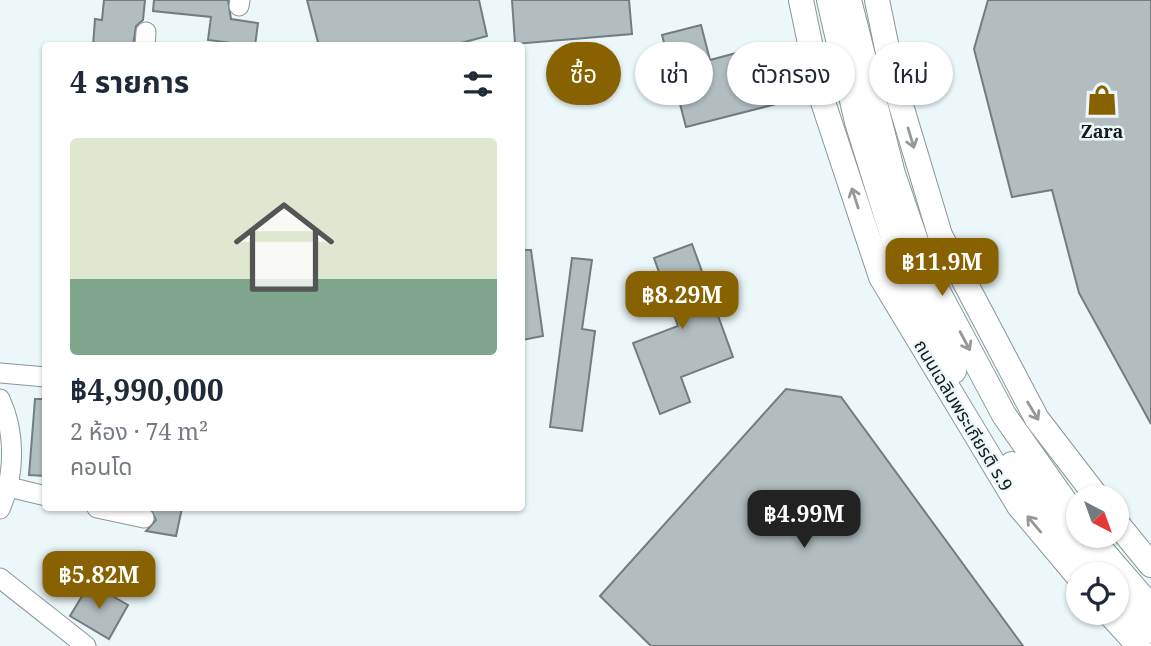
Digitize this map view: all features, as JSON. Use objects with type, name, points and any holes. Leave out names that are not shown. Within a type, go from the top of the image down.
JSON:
[{"type":"main road","name":"ถนนเฉลิมพระเกียรติ ร.9","points":[[802,0],[821,96],[881,277],[1019,506],[1066,562]]},
{"type":"main road","points":[[829,0],[857,122],[904,273],[959,380],[1023,483],[1092,562]]},
{"type":"main road","points":[[849,0],[893,174],[925,267],[1004,415],[1066,503]]},
{"type":"main road","points":[[877,0],[894,82],[940,235],[1037,419],[1088,485]]},
{"type":"main road","points":[[1129,538],[1151,565]]},
{"type":"main road","points":[[1100,548],[1132,589],[1151,607]]},
{"type":"main road","points":[[1129,605],[1151,630]]},
{"type":"main road","points":[[1120,625],[1139,646]]},
{"type":"street","points":[[0,373],[42,377]]},
{"type":"street","points":[[0,399],[9,418],[9,487],[0,509]]},
{"type":"street","points":[[9,487],[42,495]]},
{"type":"street","points":[[111,511],[144,518]]},
{"type":"street","points":[[0,578],[86,646]]},
{"type":"building","points":[[104,0],[145,0],[143,20],[136,26],[134,42],[93,42],[95,19],[102,20]]},
{"type":"building","points":[[154,0],[228,0],[231,19],[258,23],[256,42],[208,40],[211,17],[153,11]]},
{"type":"building","points":[[307,0],[479,0],[487,36],[465,42],[318,42]]},
{"type":"building","points":[[512,0],[629,0],[632,34],[515,42]]},
{"type":"building","points":[[988,0],[1151,0],[1151,424],[1079,293],[1052,190],[1012,197],[974,49]]},
{"type":"building","points":[[701,25],[705,42],[664,42],[662,35]]},
{"type":"building","points":[[727,55],[727,105],[772,105],[686,127],[680,105],[713,105],[713,59]]},
{"type":"building","points":[[692,244],[733,357],[681,377],[690,402],[660,414],[633,343],[678,326],[654,258]]},
{"type":"building","points":[[525,250],[531,250],[543,336],[525,339]]},
{"type":"building","points":[[572,258],[592,260],[582,329],[595,331],[582,431],[550,427]]},
{"type":"building","points":[[786,389],[841,397],[1023,646],[651,646],[600,596]]},
{"type":"building","points":[[35,399],[42,399],[42,476],[29,475]]},
{"type":"building","points":[[152,511],[181,511],[176,536],[146,531],[156,520]]},
{"type":"building","points":[[90,583],[128,605],[109,639],[70,616]]},
{"type":"place","name":"Zara","points":[[1102,100]]}]
